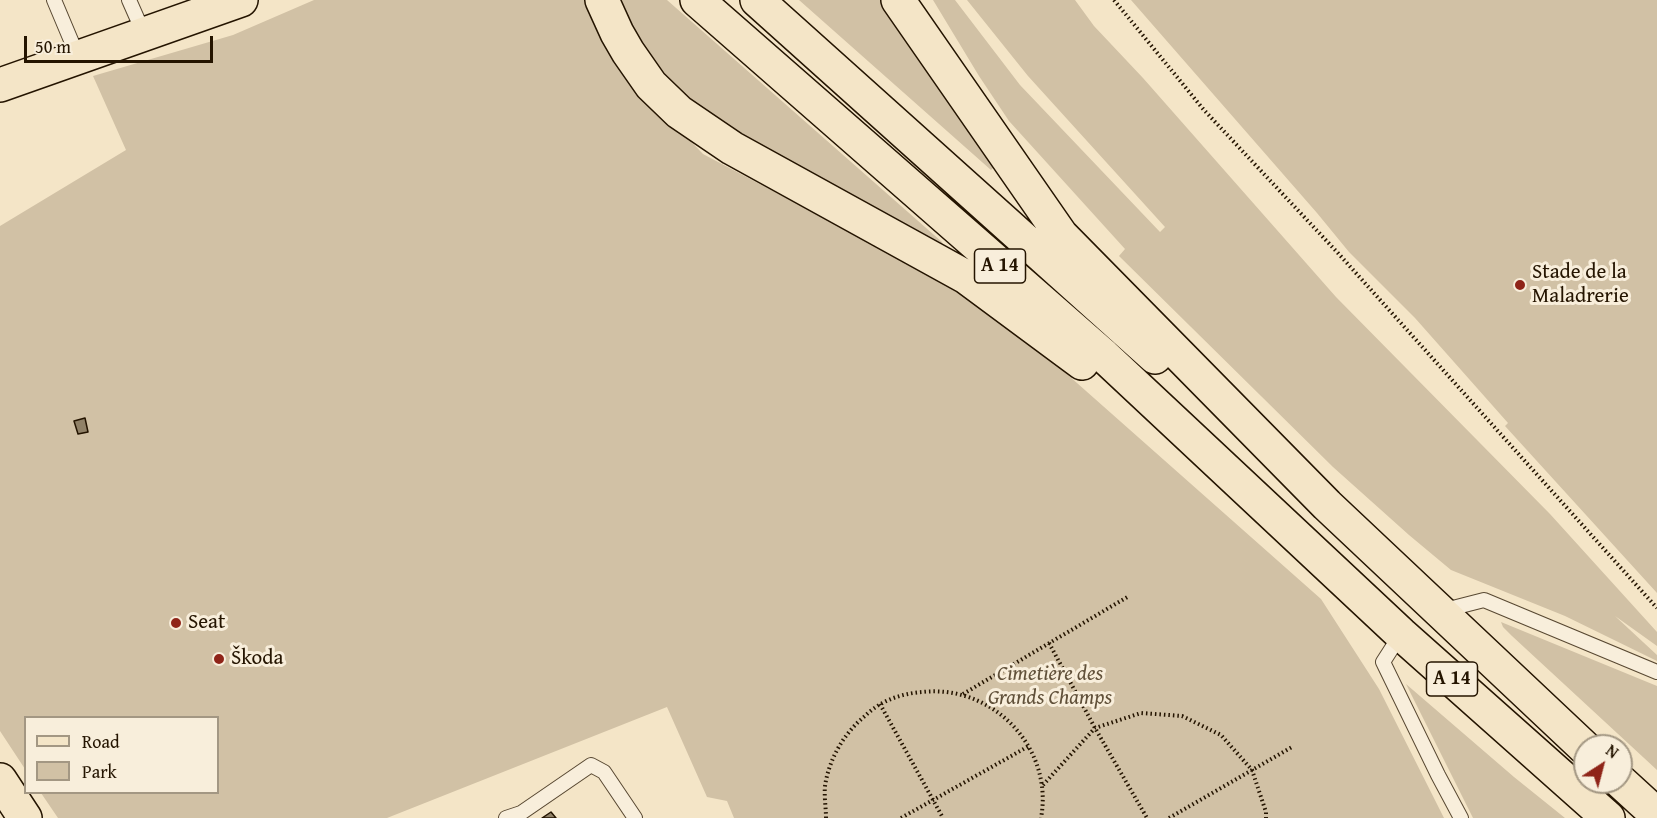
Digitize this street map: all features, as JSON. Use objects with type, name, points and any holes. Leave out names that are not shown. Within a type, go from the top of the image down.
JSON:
[{"type":"main road","points":[[0,85],[241,0]]},
{"type":"main road","points":[[602,0],[628,52],[651,85],[679,112],[732,148],[966,277],[1090,369],[1298,537]]},
{"type":"main road","name":"A 14","points":[[697,0],[1104,357],[1401,634],[1608,818]]},
{"type":"main road","name":"A 14","points":[[757,0],[1126,333],[1327,505],[1573,737]]},
{"type":"main road","points":[[898,0],[1061,235],[1327,505]]},
{"type":"main road","points":[[0,780],[25,818]]},
{"type":"main road","points":[[1633,793],[1657,815]]},
{"type":"lane","points":[[54,0],[78,57]]},
{"type":"lane","points":[[129,0],[144,34]]},
{"type":"lane","points":[[1438,612],[1484,600],[1657,672]]},
{"type":"lane","points":[[1401,634],[1383,662],[1461,818]]},
{"type":"lane","points":[[506,818],[521,813],[591,765],[604,772],[635,818]]},
{"type":"path","points":[[1114,0],[1204,110],[1337,252],[1657,608]]},
{"type":"path","points":[[963,694],[1129,596]]},
{"type":"path","points":[[1049,643],[1095,728],[1148,818]]},
{"type":"path","points":[[826,818],[825,787],[834,754],[853,725],[880,704],[907,693],[935,690],[963,694],[990,706],[1012,723],[1029,746],[1038,765],[1042,786],[1041,818]]},
{"type":"path","points":[[880,704],[943,818]]},
{"type":"path","points":[[1042,786],[1095,728],[1141,713],[1182,716],[1221,735],[1252,770],[1266,818]]},
{"type":"path","points":[[901,818],[1029,746]]},
{"type":"path","points":[[1169,818],[1292,747]]},
{"type":"green space","name":"Cimetière des Grands Champs","points":[[314,0],[587,0],[650,99],[703,154],[990,306],[1321,599],[1379,689],[1444,818],[734,818],[727,801],[707,797],[667,707],[387,818],[58,818],[42,794],[219,794],[219,716],[24,716],[24,767],[0,731],[0,226],[126,150],[93,76],[233,35]]},
{"type":"green space","points":[[615,0],[667,0],[942,242],[943,247],[688,103],[654,68]]},
{"type":"green space","points":[[799,0],[883,0],[981,145],[993,168],[991,170]]},
{"type":"green space","points":[[933,0],[955,0],[1020,85],[1160,232],[1165,227],[1028,76],[967,0],[1075,0],[1094,26],[1143,78],[1336,297],[1550,514],[1657,632],[1657,646],[1615,616],[1657,655],[1657,661],[1565,616],[1451,570],[1333,467],[1119,256],[1125,249],[1009,121]]},
{"type":"green space","name":"Stade de la Maladrerie","points":[[1131,0],[1657,0],[1657,593],[1505,426],[1508,423],[1415,318],[1349,252]]},
{"type":"green space","points":[[1501,622],[1657,686],[1657,770],[1633,748],[1633,734],[1618,734],[1503,627]]},
{"type":"green space","points":[[1406,684],[1514,777],[1565,818],[1473,818]]},
{"type":"building","points":[[85,418],[88,432],[78,434],[74,421]]},
{"type":"building","points":[[551,812],[556,818],[542,818]]},
{"type":"place","name":"Stade de la Maladrerie","points":[[1520,285]]},
{"type":"place","name":"Seat","points":[[176,623]]},
{"type":"place","name":"Škoda","points":[[219,659]]}]
